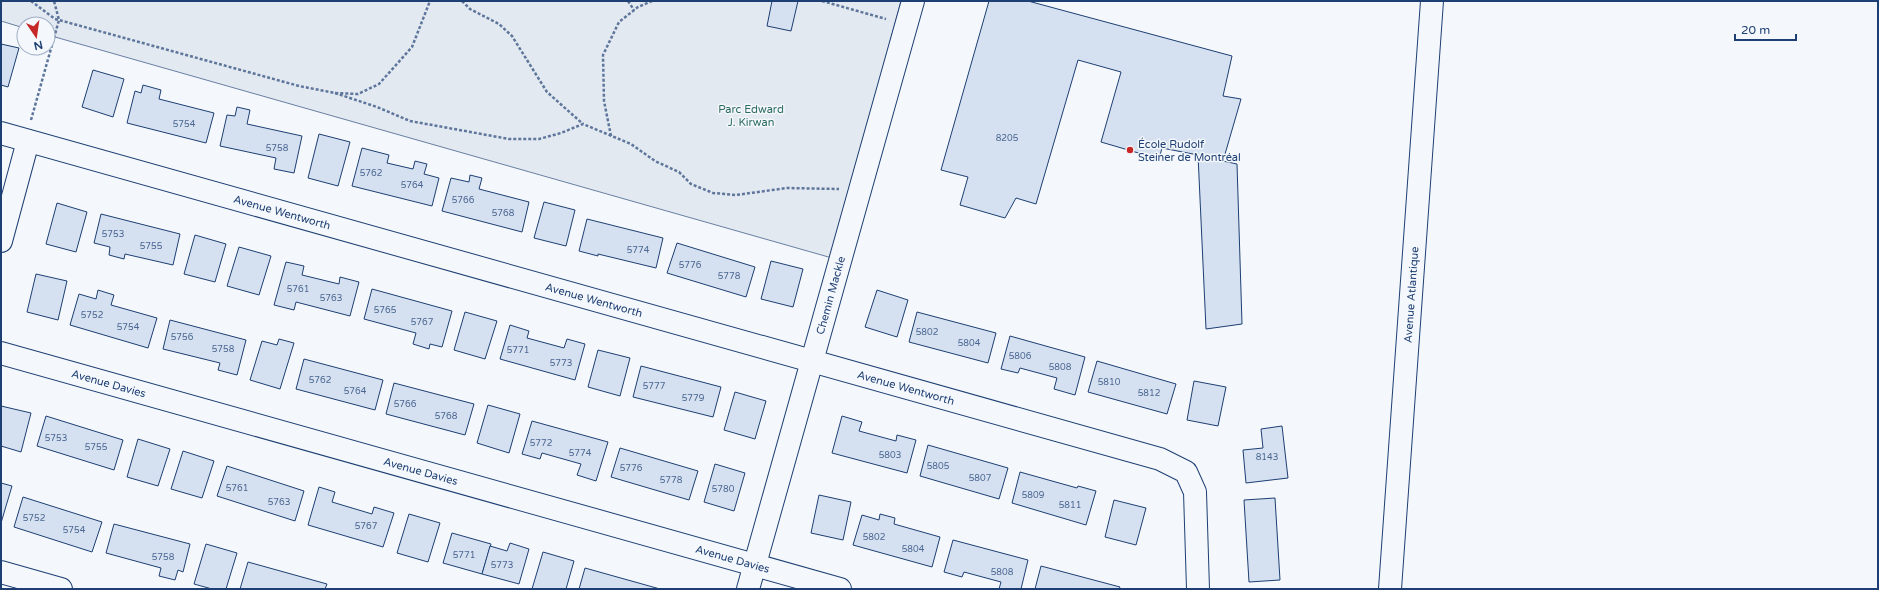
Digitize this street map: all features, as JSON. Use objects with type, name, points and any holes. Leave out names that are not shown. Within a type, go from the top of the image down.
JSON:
[{"type":"street","name":"Chemin Mackle","points":[[748,589],[913,1]]},
{"type":"street","name":"Avenue Atlantique","points":[[1390,589],[1432,1]]},
{"type":"street","name":"Avenue Wentworth","points":[[1,133],[29,132],[812,362],[1160,459],[1186,472],[1195,492],[1198,589]]},
{"type":"street","points":[[1,241],[29,132]]},
{"type":"street","name":"Avenue Davies","points":[[1,352],[711,551],[754,565],[840,589]]},
{"type":"street","points":[[1,572],[61,589]]},
{"type":"path","points":[[31,1],[55,19],[299,86],[334,93],[377,107],[410,121],[509,139],[539,139],[561,133],[583,124]]},
{"type":"path","points":[[29,132],[59,20],[54,1]]},
{"type":"path","points":[[334,93],[358,94],[379,84],[412,47],[430,1]]},
{"type":"path","points":[[462,1],[470,9],[499,24],[512,36],[547,92],[583,124],[631,144],[654,161],[679,172],[691,184],[712,193],[736,195],[787,188],[861,189]]},
{"type":"path","points":[[628,1],[634,10]]},
{"type":"path","points":[[611,136],[604,101],[602,55],[619,22],[634,10],[652,1]]},
{"type":"path","points":[[822,1],[906,24]]},
{"type":"green space","name":"Parc Edward J. Kirwan","points":[[1,1],[901,1],[832,258],[56,37],[56,16],[16,16],[16,26],[1,21]]},
{"type":"building","points":[[772,1],[798,1],[791,31],[767,26]]},
{"type":"building","points":[[989,1],[1028,1],[1232,56],[1223,96],[1241,99],[1223,161],[1237,164],[1242,324],[1206,329],[1198,155],[1162,148],[1159,159],[1101,142],[1121,72],[1078,60],[1036,204],[1016,198],[1005,218],[960,205],[968,177],[941,170]]},
{"type":"building","points":[[1,44],[16,47],[17,56],[8,87],[1,85]]},
{"type":"building","points":[[93,70],[124,79],[113,117],[82,107]]},
{"type":"building","points":[[143,85],[161,90],[159,99],[214,113],[206,143],[127,123],[135,91],[141,93]]},
{"type":"building","points":[[237,107],[250,110],[247,124],[302,136],[294,173],[274,169],[276,158],[220,146],[227,115],[235,116]]},
{"type":"building","points":[[319,134],[350,142],[338,186],[308,178]]},
{"type":"building","points":[[362,148],[389,155],[387,163],[413,169],[415,161],[427,164],[424,174],[439,178],[432,206],[352,186]]},
{"type":"building","points":[[470,175],[482,178],[479,189],[529,202],[522,232],[442,211],[451,178],[469,182]]},
{"type":"building","points":[[544,202],[575,210],[566,246],[534,238]]},
{"type":"building","points":[[57,203],[87,212],[76,252],[46,244]]},
{"type":"building","points":[[101,214],[180,234],[173,265],[125,254],[124,259],[109,255],[110,247],[94,243]]},
{"type":"building","points":[[587,219],[663,238],[656,268],[579,251]]},
{"type":"building","points":[[195,235],[226,244],[215,282],[184,274]]},
{"type":"building","points":[[677,243],[755,267],[746,297],[667,273]]},
{"type":"building","points":[[239,247],[271,256],[259,295],[227,286]]},
{"type":"building","points":[[771,261],[803,269],[793,307],[761,299]]},
{"type":"building","points":[[286,262],[304,266],[302,275],[339,284],[340,277],[359,282],[350,316],[296,302],[294,310],[274,305]]},
{"type":"building","points":[[36,274],[67,281],[58,320],[27,312]]},
{"type":"building","points":[[372,289],[452,311],[442,347],[430,344],[429,349],[413,344],[416,333],[364,319]]},
{"type":"building","points":[[98,290],[114,295],[111,305],[157,318],[148,348],[70,325],[79,294],[96,299]]},
{"type":"building","points":[[877,290],[908,300],[897,337],[865,327]]},
{"type":"building","points":[[465,312],[497,321],[485,359],[454,350]]},
{"type":"building","points":[[917,312],[996,333],[988,363],[909,342]]},
{"type":"building","points":[[170,320],[246,340],[237,375],[218,370],[220,363],[163,349]]},
{"type":"building","points":[[510,325],[529,331],[527,338],[564,348],[567,339],[585,344],[575,380],[500,359]]},
{"type":"building","points":[[1010,336],[1085,357],[1075,395],[1054,389],[1057,378],[1020,368],[1018,373],[1001,369]]},
{"type":"building","points":[[279,339],[294,343],[280,389],[250,380],[262,341],[277,345]]},
{"type":"building","points":[[598,350],[630,358],[620,396],[588,387]]},
{"type":"building","points":[[304,359],[383,380],[375,410],[296,389]]},
{"type":"building","points":[[1097,361],[1176,384],[1167,414],[1088,392]]},
{"type":"building","points":[[641,366],[721,387],[713,417],[633,397]]},
{"type":"building","points":[[1194,381],[1226,387],[1218,426],[1187,420]]},
{"type":"building","points":[[394,383],[474,404],[465,435],[386,414]]},
{"type":"building","points":[[735,392],[766,401],[755,439],[724,430]]},
{"type":"building","points":[[488,405],[520,414],[509,453],[477,443]]},
{"type":"building","points":[[1,406],[31,413],[21,452],[1,446]]},
{"type":"building","points":[[46,416],[123,440],[114,470],[37,446]]},
{"type":"building","points":[[842,416],[862,422],[859,431],[896,441],[897,435],[916,440],[907,473],[832,453]]},
{"type":"building","points":[[532,421],[608,442],[596,481],[577,475],[581,464],[542,453],[540,459],[522,454]]},
{"type":"building","points":[[1282,426],[1288,478],[1246,483],[1243,450],[1263,448],[1261,429]]},
{"type":"building","points":[[138,439],[170,449],[158,486],[127,477]]},
{"type":"building","points":[[928,445],[1008,468],[999,499],[920,476]]},
{"type":"building","points":[[620,448],[698,471],[689,500],[611,477]]},
{"type":"building","points":[[183,451],[214,461],[202,498],[171,489]]},
{"type":"building","points":[[715,464],[745,473],[734,511],[704,502]]},
{"type":"building","points":[[227,466],[304,491],[295,521],[217,496]]},
{"type":"building","points":[[1020,472],[1077,488],[1078,486],[1096,491],[1086,525],[1012,503]]},
{"type":"building","points":[[1,483],[12,486],[1,523]]},
{"type":"building","points":[[319,487],[335,492],[332,502],[372,514],[374,507],[394,513],[383,547],[308,525]]},
{"type":"building","points":[[819,495],[851,502],[843,540],[811,533]]},
{"type":"building","points":[[23,497],[102,522],[92,552],[14,527]]},
{"type":"building","points":[[1275,498],[1280,580],[1249,582],[1244,500]]},
{"type":"building","points":[[1114,500],[1146,508],[1136,545],[1105,537]]},
{"type":"building","points":[[409,514],[440,523],[428,562],[397,553]]},
{"type":"building","points":[[880,514],[895,518],[894,524],[940,537],[932,567],[853,545],[862,515],[879,520]]},
{"type":"building","points":[[114,524],[190,544],[183,572],[178,570],[175,580],[159,576],[161,568],[106,553]]},
{"type":"building","points":[[452,533],[491,544],[482,574],[443,563]]},
{"type":"building","points":[[953,540],[1028,560],[1021,589],[999,589],[1001,582],[964,572],[962,577],[944,572]]},
{"type":"building","points":[[510,543],[529,549],[519,584],[482,574],[490,546],[507,551]]},
{"type":"building","points":[[206,544],[237,553],[226,589],[212,589],[194,584]]},
{"type":"building","points":[[543,552],[574,561],[566,589],[532,589]]},
{"type":"building","points":[[248,562],[327,584],[325,589],[240,589]]},
{"type":"building","points":[[1041,566],[1120,587],[1119,589],[1035,589]]},
{"type":"building","points":[[585,568],[660,589],[579,589]]},
{"type":"place","name":"École Rudolf Steiner de Montréal","points":[[1130,150]]}]
